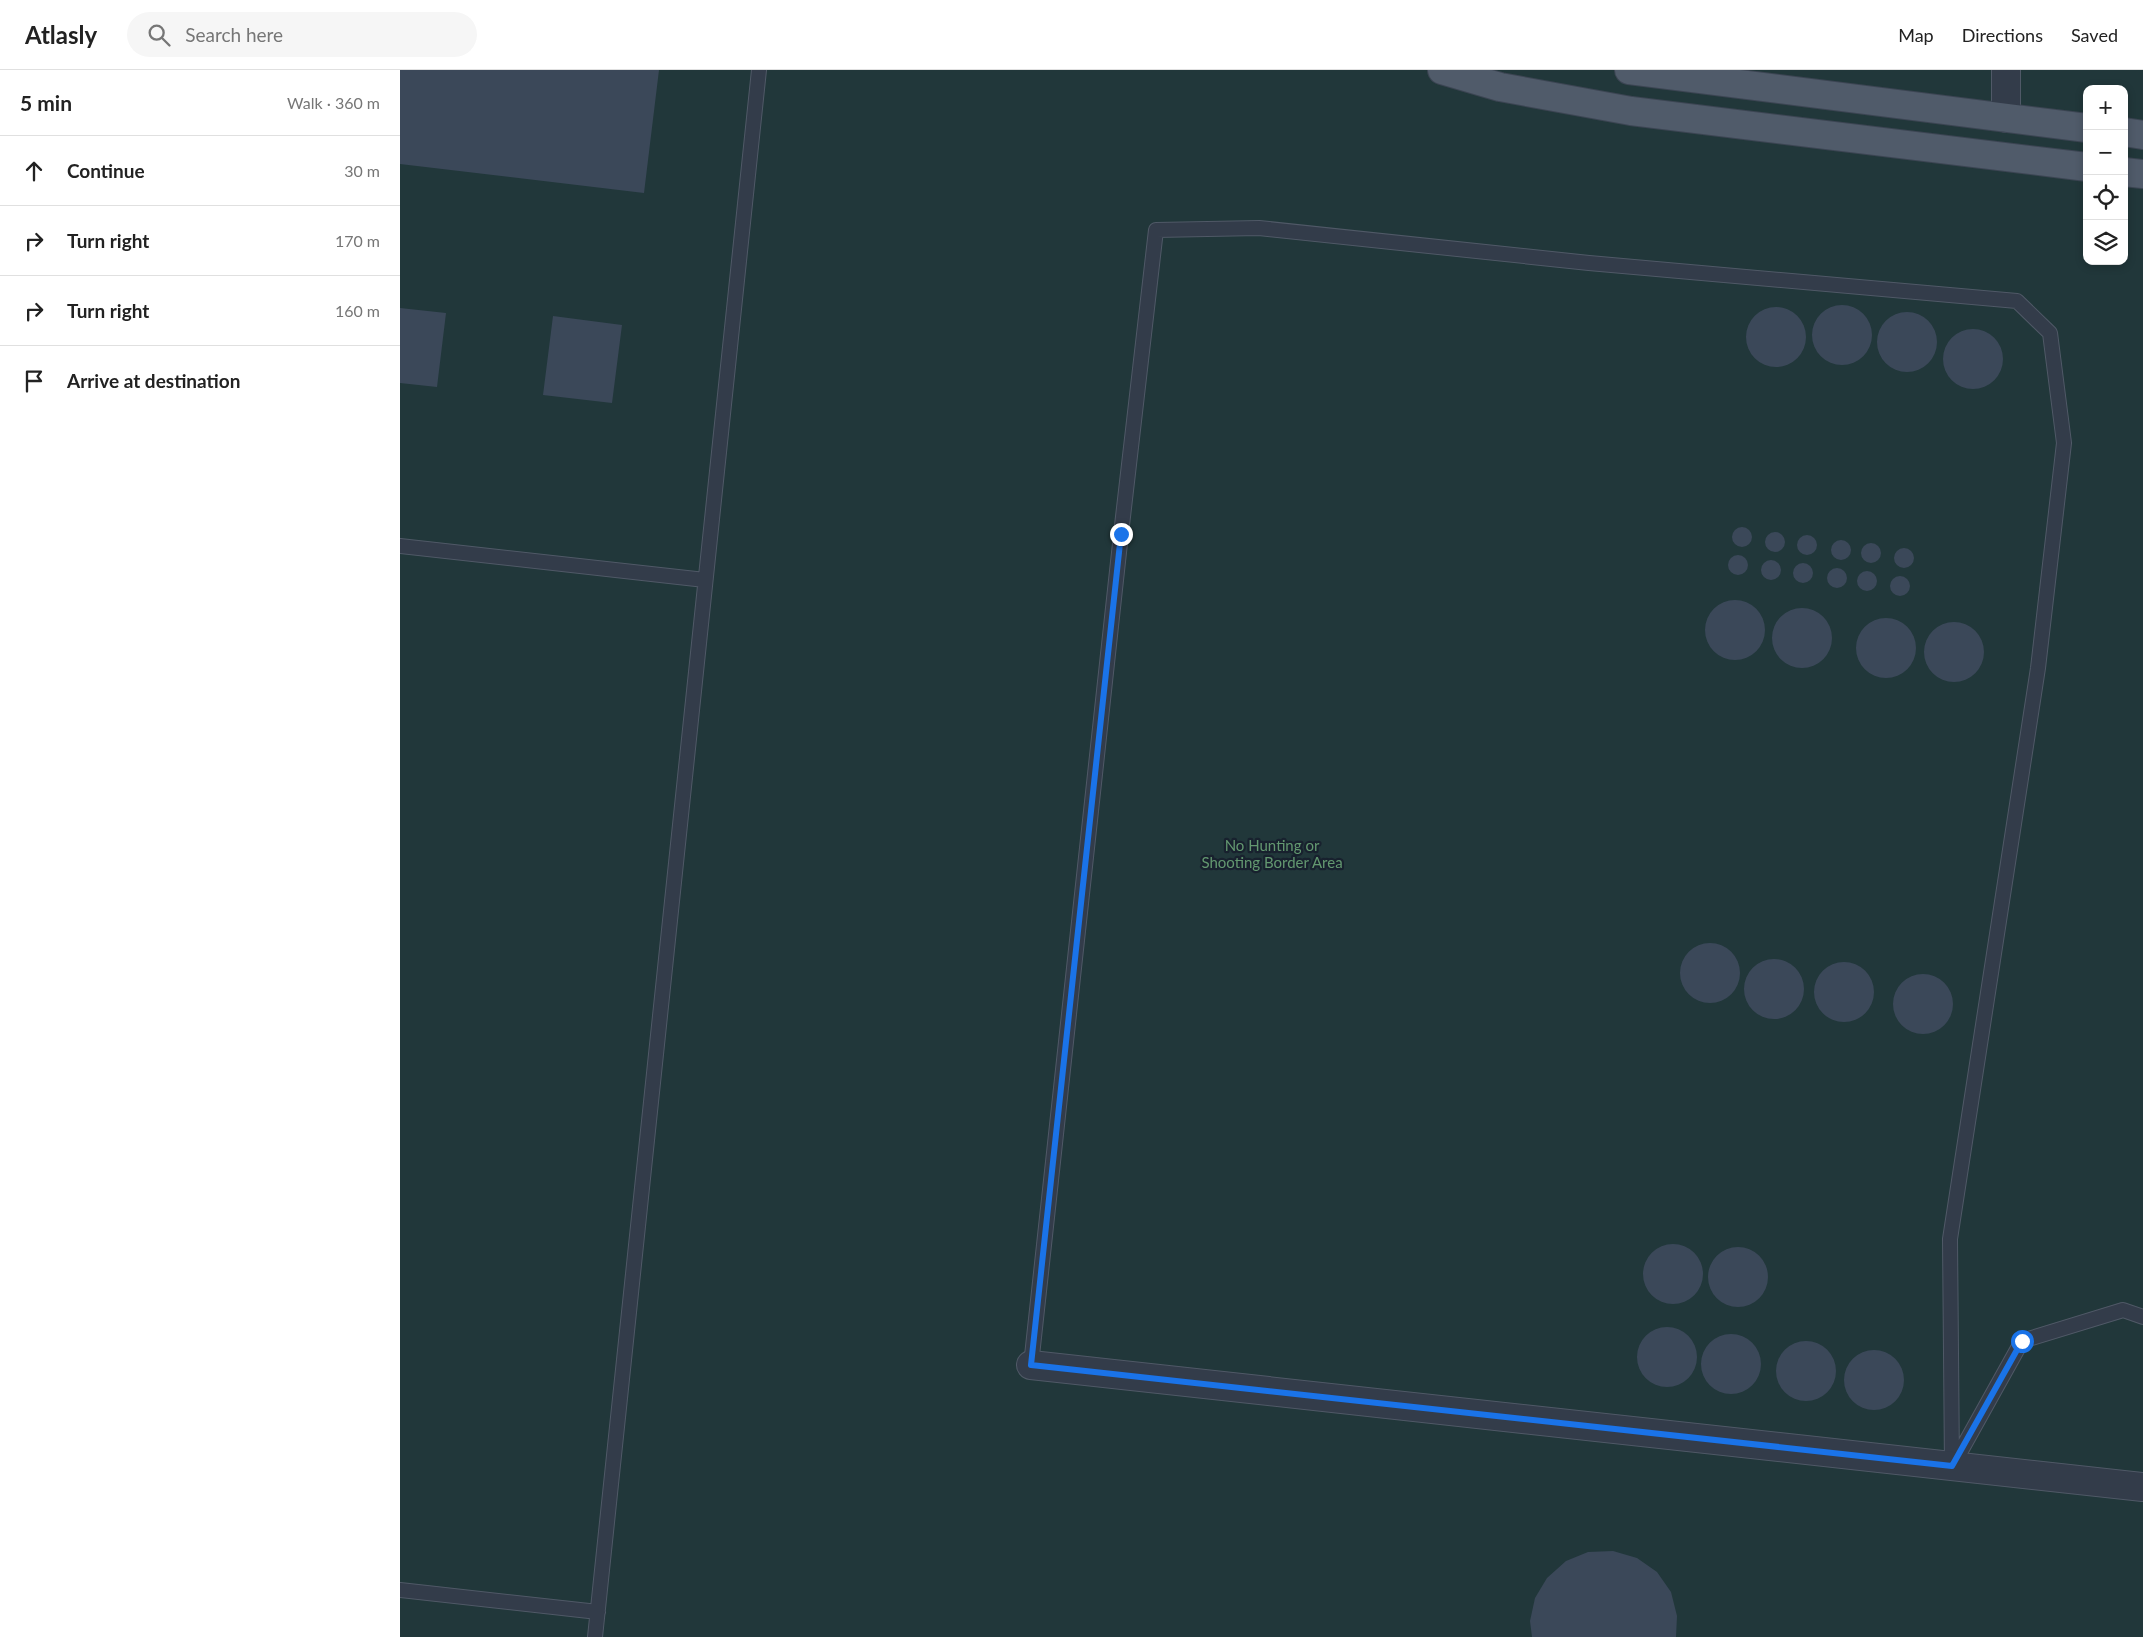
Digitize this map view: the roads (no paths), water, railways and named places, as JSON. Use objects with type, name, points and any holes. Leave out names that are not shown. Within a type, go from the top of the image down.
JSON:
[{"type":"main road","points":[[1442,70],[1500,87],[1631,110],[2083,166]]},
{"type":"main road","points":[[1629,70],[2083,128]]},
{"type":"main road","points":[[2128,133],[2143,135]]},
{"type":"main road","points":[[2128,172],[2143,174]]},
{"type":"street","points":[[2006,70],[2006,118]]},
{"type":"street","points":[[1031,1365],[2143,1487]]},
{"type":"lane","points":[[595,1637],[759,70]]},
{"type":"lane","points":[[1031,1365],[1121,534],[1156,230],[1259,228],[1589,263],[2017,301],[2050,333],[2064,443],[2038,668],[1950,1239],[1952,1466]]},
{"type":"lane","points":[[400,546],[705,580]]},
{"type":"lane","points":[[1952,1466],[2022,1341],[2123,1310],[2143,1317]]},
{"type":"lane","points":[[400,1590],[598,1612]]},
{"type":"park label","name":"No Hunting or Shooting Border Area","points":[[1272,854]]}]
